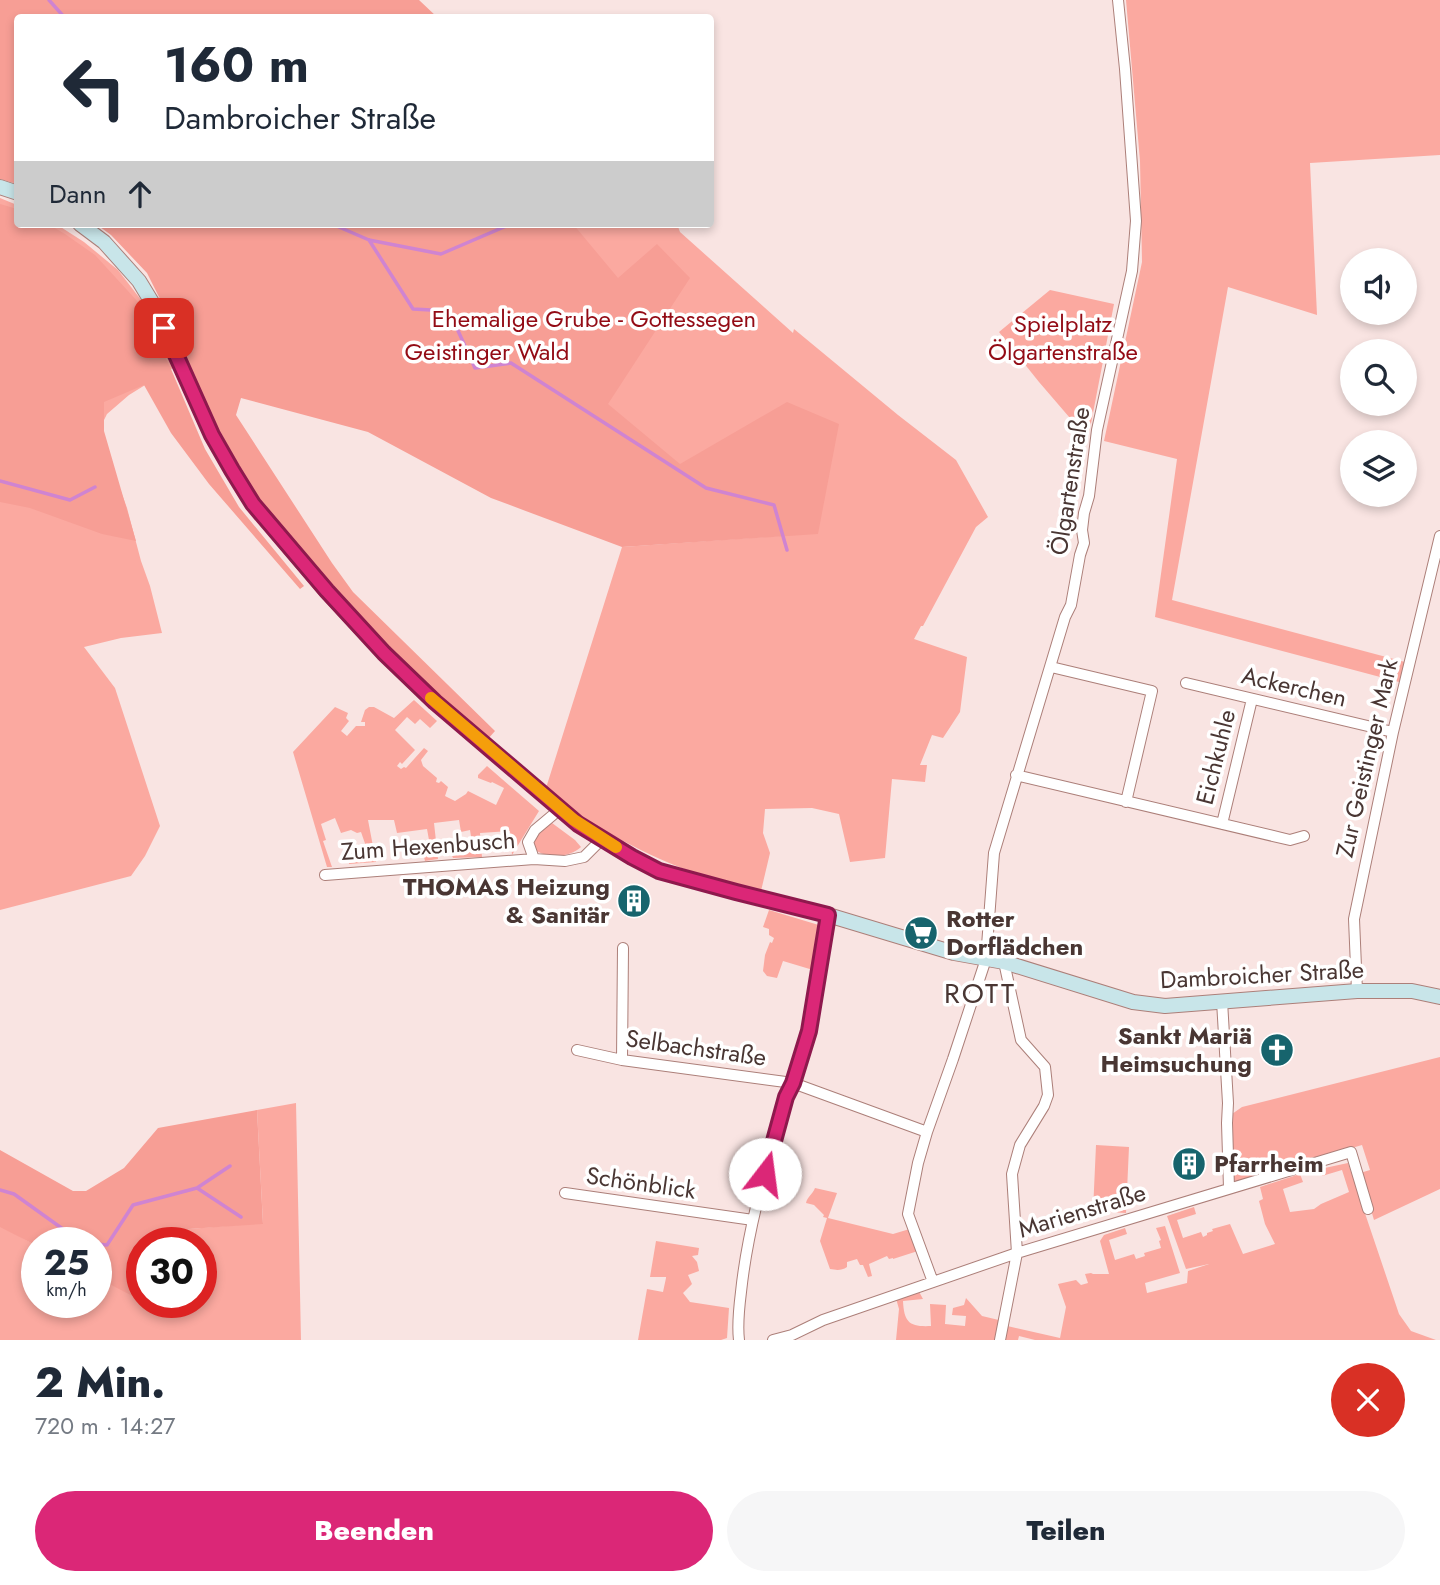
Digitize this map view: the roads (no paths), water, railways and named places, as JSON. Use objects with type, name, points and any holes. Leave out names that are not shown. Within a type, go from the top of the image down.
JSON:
[{"type":"street","name":"Ölgartenstraße","points":[[933,1282],[908,1214],[918,1163],[986,959],[994,853],[1065,617],[1071,605],[1084,543],[1083,522],[1097,430],[1132,271],[1135,210],[1118,0]]},
{"type":"street","name":"Dambroicher Straße","points":[[85,228],[121,260],[139,281],[153,304],[212,435],[253,504],[327,591],[384,653],[435,702],[578,824],[602,839],[659,871],[828,915],[954,953],[1004,962],[1133,1002],[1165,1006],[1357,991],[1412,991],[1440,997]]},
{"type":"street","name":"Zur Geistinger Mark","points":[[1357,991],[1354,919],[1393,732],[1440,536]]},
{"type":"street","points":[[1051,667],[1152,691],[1126,802]]},
{"type":"street","name":"Ackerchen","points":[[1186,683],[1393,732]]},
{"type":"street","name":"Eichkuhle","points":[[1222,824],[1252,699]]},
{"type":"street","name":"Eichkuhle","points":[[1016,775],[1290,840],[1304,836]]},
{"type":"street","name":"Zum Hexenbusch","points":[[534,859],[528,842],[535,830],[560,809]]},
{"type":"street","name":"Zum Hexenbusch","points":[[325,875],[534,859],[565,861],[584,857],[602,839]]},
{"type":"street","points":[[739,1340],[737,1326],[743,1270],[753,1220],[786,1097],[809,1031],[828,915]]},
{"type":"street","points":[[622,1060],[623,948]]},
{"type":"street","points":[[1000,1340],[1017,1253],[1012,1174],[1020,1145],[1048,1095],[1045,1067],[1021,1040],[1004,962]]},
{"type":"street","points":[[1222,1002],[1228,1103],[1229,1188]]},
{"type":"street","name":"Selbachstraße","points":[[577,1050],[622,1060],[793,1083],[927,1132]]},
{"type":"street","name":"Marienstraße","points":[[773,1340],[1017,1253],[1351,1152],[1368,1209]]},
{"type":"street","name":"Schönblick","points":[[565,1194],[753,1220]]},
{"type":"waterway","points":[[49,0],[61,14]]},
{"type":"waterway","points":[[341,228],[369,240],[441,254],[502,228]]},
{"type":"waterway","points":[[369,240],[413,309],[449,311],[475,368],[511,363],[706,488],[774,505],[787,550]]},
{"type":"waterway","points":[[0,481],[70,500],[95,487]]},
{"type":"waterway","points":[[197,1188],[230,1166]]},
{"type":"waterway","points":[[112,1237],[133,1205],[197,1188],[241,1217]]},
{"type":"waterway","points":[[0,1190],[14,1194],[60,1227]]},
{"type":"place","name":"THOMAS Heizung & Sanitär","points":[[634,901]]},
{"type":"place","name":"Rotter Dorflädchen","points":[[921,933]]},
{"type":"place","name":"Sankt Mariä Heimsuchung","points":[[1277,1050]]},
{"type":"place","name":"Pfarrheim","points":[[1189,1164]]},
{"type":"district","name":"ROTT","points":[[980,993]]},
{"type":"park label","name":"Ehemalige Grube - Gottessegen","points":[[594,319]]},
{"type":"park label","name":"Spielplatz Ölgartenstraße","points":[[1063,338]]},
{"type":"park label","name":"Geistinger Wald","points":[[487,352]]}]
